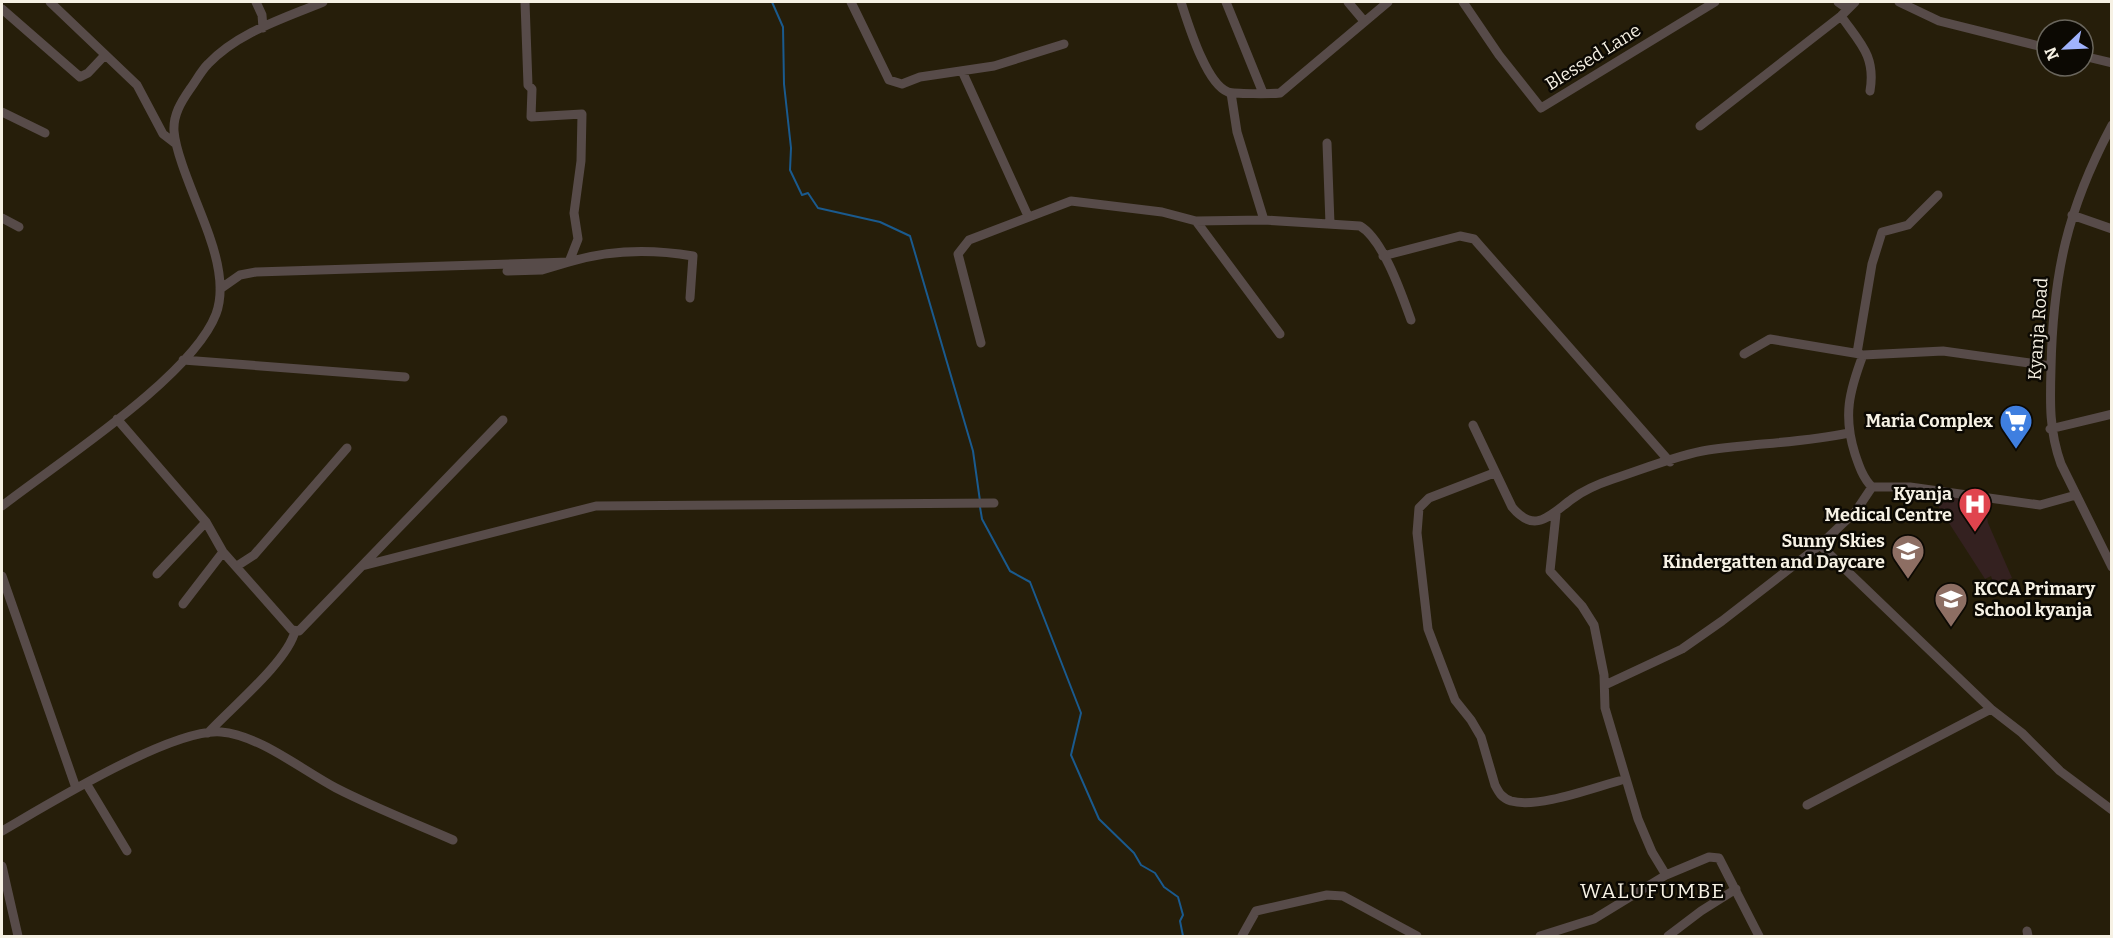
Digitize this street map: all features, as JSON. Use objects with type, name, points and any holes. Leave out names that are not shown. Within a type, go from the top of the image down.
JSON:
[{"type":"street","points":[[50,2],[137,85],[163,134],[176,144]]},
{"type":"street","points":[[256,2],[262,15],[262,28]]},
{"type":"street","points":[[2,506],[117,419],[183,360],[210,327],[218,306],[220,289],[217,259],[176,144],[176,115],[183,99],[207,65],[239,40],[323,2]]},
{"type":"street","points":[[525,2],[528,85],[532,89],[531,117],[582,114],[581,160],[574,213],[578,238],[569,262]]},
{"type":"street","points":[[851,2],[889,80],[902,84],[920,77],[994,66],[1064,44]]},
{"type":"street","points":[[1181,2],[1195,44],[1217,84],[1230,93],[1280,93],[1388,2]]},
{"type":"street","points":[[1226,2],[1263,93]]},
{"type":"street","points":[[1348,2],[1364,21]]},
{"type":"street","name":"Blessed Lane","points":[[1463,2],[1499,55],[1541,108],[1715,2]]},
{"type":"street","points":[[1838,2],[1848,9],[1870,59],[1873,75],[1870,91]]},
{"type":"street","points":[[1899,2],[1939,21],[2035,45]]},
{"type":"street","points":[[2,9],[80,77],[88,73],[105,55]]},
{"type":"street","points":[[1700,126],[1848,9]]},
{"type":"street","points":[[2095,59],[2112,63]]},
{"type":"street","points":[[962,71],[1028,216]]},
{"type":"street","points":[[1230,93],[1237,132],[1264,220]]},
{"type":"street","points":[[2,112],[45,133]]},
{"type":"street","name":"Kyanja Road","points":[[2112,125],[2082,184],[2057,276],[2051,366],[2050,429],[2061,464],[2112,567]]},
{"type":"street","points":[[1327,143],[1330,224]]},
{"type":"street","points":[[1872,487],[1863,475],[1849,433],[1848,407],[1860,354],[1872,264],[1882,232],[1908,225],[1938,195]]},
{"type":"street","points":[[981,343],[957,254],[969,240],[1071,201],[1162,212],[1196,220],[1264,220],[1360,226],[1365,229],[1383,256],[1411,320]]},
{"type":"street","points":[[2072,215],[2112,230]]},
{"type":"street","points":[[2,218],[19,227]]},
{"type":"street","points":[[1196,220],[1280,334]]},
{"type":"street","points":[[1383,256],[1460,236],[1474,239],[1670,462]]},
{"type":"street","points":[[507,271],[542,270],[589,256],[622,252],[693,256],[690,298]]},
{"type":"street","points":[[220,289],[240,275],[256,272],[569,262]]},
{"type":"street","points":[[1744,354],[1770,339],[1860,354],[1943,351],[2051,366]]},
{"type":"street","points":[[183,360],[405,377]]},
{"type":"street","points":[[2050,429],[2112,414]]},
{"type":"street","points":[[117,419],[206,522],[222,552],[295,631]]},
{"type":"street","points":[[295,631],[303,629],[503,420]]},
{"type":"street","points":[[1473,425],[1494,473],[1518,514],[1534,521],[1556,514],[1571,500],[1590,488],[1707,450],[1803,441],[1849,433]]},
{"type":"street","points":[[237,566],[254,555],[347,448]]},
{"type":"street","points":[[1494,473],[1429,498],[1421,504],[1418,512],[1417,540],[1423,577],[1425,618],[1433,647],[1455,700],[1477,729],[1495,785],[1499,793],[1507,799],[1520,802],[1545,799],[1626,779]]},
{"type":"street","points":[[1872,487],[1910,487],[2040,505],[2076,495]]},
{"type":"street","points":[[1605,686],[1696,639],[1820,545],[1856,511],[1872,487]]},
{"type":"street","points":[[362,566],[596,506],[862,506],[994,503]]},
{"type":"street","points":[[1556,514],[1550,571],[1582,606],[1594,625],[1605,686],[1605,708],[1642,831],[1666,875]]},
{"type":"street","points":[[157,574],[206,522]]},
{"type":"street","points":[[2102,545],[2112,540]]},
{"type":"street","points":[[1820,545],[1991,709],[2022,733],[2060,771],[2112,810]]},
{"type":"street","points":[[183,604],[222,552]]},
{"type":"street","points":[[2,576],[76,789]]},
{"type":"street","points":[[208,732],[270,669],[292,642],[295,631]]},
{"type":"street","points":[[1807,805],[1991,709]]},
{"type":"street","points":[[2,831],[86,783],[172,743],[208,732],[246,738],[338,789],[453,840]]},
{"type":"street","points":[[86,783],[127,851]]},
{"type":"street","points":[[1540,936],[1594,919],[1666,875],[1715,856],[1723,861],[1759,936]]},
{"type":"street","points":[[2,866],[18,936]]},
{"type":"street","points":[[1668,936],[1701,910],[1736,889]]},
{"type":"street","points":[[1242,936],[1256,911],[1336,895],[1350,898],[1418,936]]},
{"type":"shaded area","name":"Kyanja Medical Centre","points":[[1929,492],[1984,499],[1988,523],[2012,578],[1994,585],[1991,576],[1985,579]]},
{"type":"waterway","points":[[772,2],[783,27],[784,84],[791,148],[790,170],[802,195],[808,193],[818,208],[880,222],[910,236],[973,451],[980,501]]},
{"type":"waterway","points":[[980,507],[982,519],[1010,571],[1030,582],[1081,713],[1071,755],[1099,819],[1134,853],[1141,865],[1155,873],[1164,887],[1178,897],[1183,915],[1180,921],[1183,936]]},
{"type":"place","name":"Maria Complex","points":[[2016,450]]},
{"type":"place","name":"Kyanja Medical Centre","points":[[1975,533]]},
{"type":"place","name":"Sunny Skies Kindergatten and Daycare","points":[[1908,580]]},
{"type":"place","name":"KCCA Primary School kyanja","points":[[1951,628]]},
{"type":"district","name":"WALUFUMBE","points":[[1653,891]]}]
